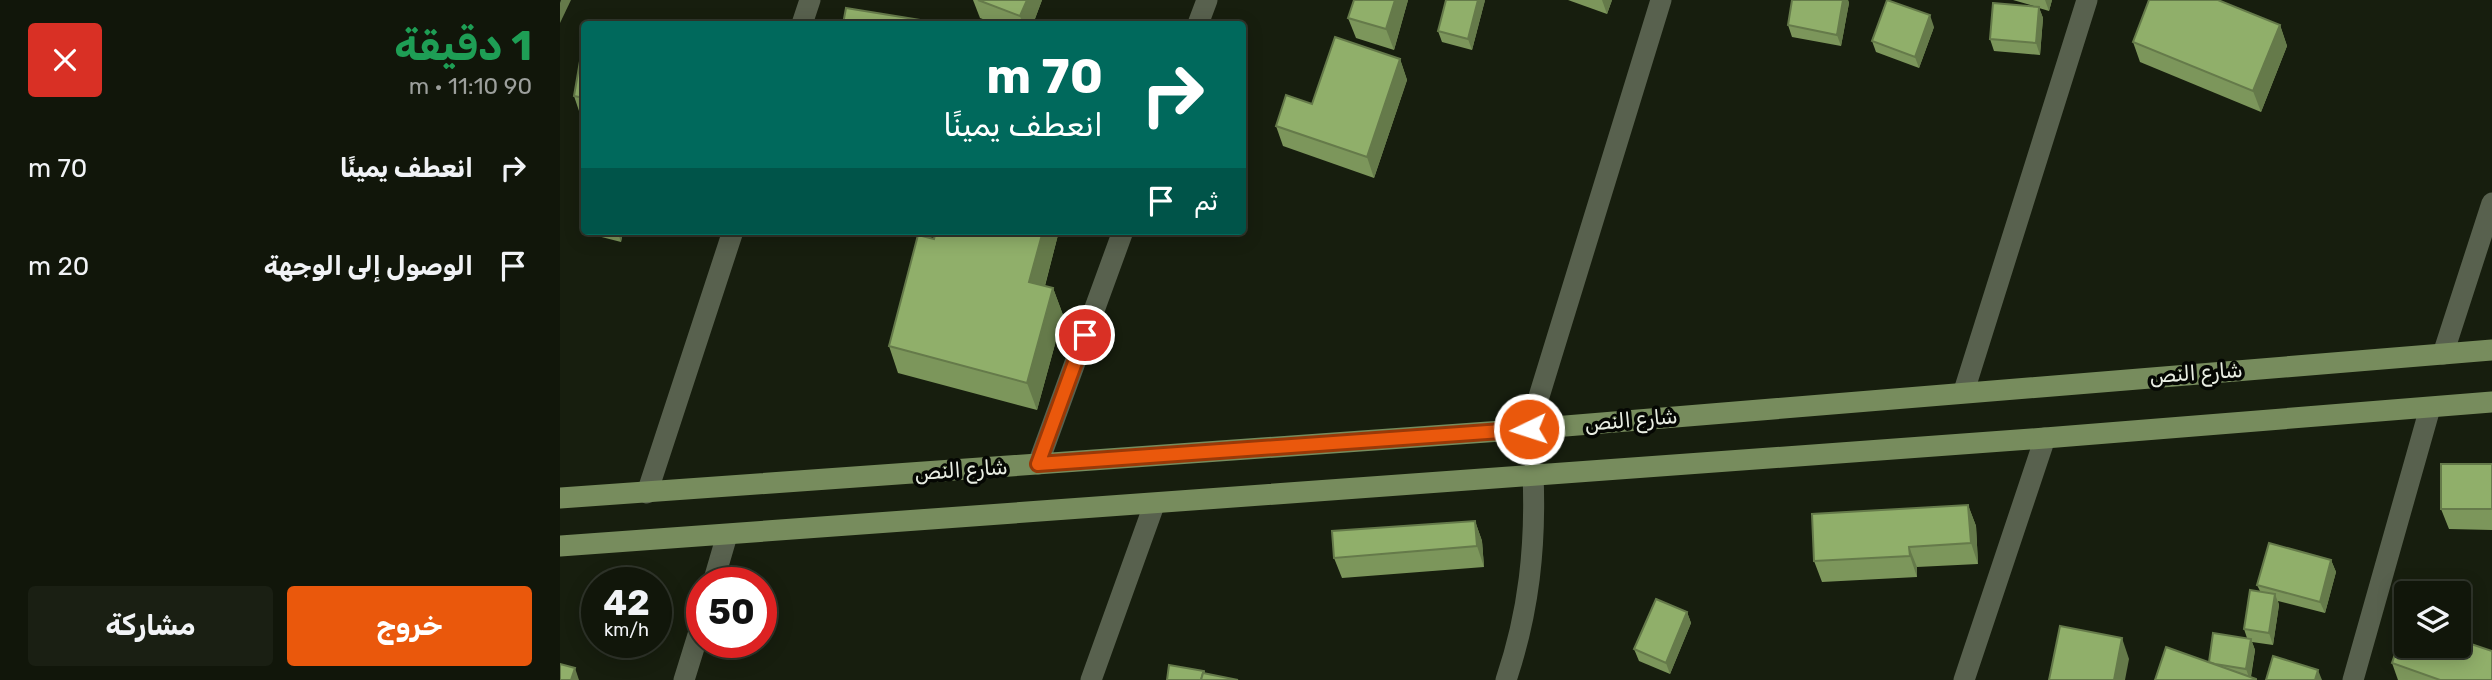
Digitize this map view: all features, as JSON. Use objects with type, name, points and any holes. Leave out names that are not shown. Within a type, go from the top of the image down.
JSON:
[{"type":"main road","name":"شارع النص","points":[[560,498],[1529,429],[1964,391],[2492,350]]},
{"type":"main road","points":[[560,547],[1154,505],[2492,402]]},
{"type":"street","points":[[803,21],[810,0]]},
{"type":"street","points":[[1199,21],[1207,0]]},
{"type":"street","points":[[1529,429],[1661,0]]},
{"type":"street","points":[[1964,391],[2087,0]]},
{"type":"street","points":[[2443,354],[2492,203]]},
{"type":"street","points":[[647,493],[732,235]]},
{"type":"street","points":[[1038,464],[1122,235]]},
{"type":"street","points":[[2353,680],[2430,408]]},
{"type":"street","points":[[1964,680],[2045,438]]},
{"type":"street","points":[[1506,680],[1519,642],[1533,567],[1533,474]]},
{"type":"street","points":[[1091,680],[1154,505]]},
{"type":"street","points":[[718,567],[727,535]]},
{"type":"street","points":[[684,680],[691,658]]},
{"type":"building","points":[[978,0],[1027,0],[1020,16]]},
{"type":"building","points":[[1354,0],[1395,0],[1386,29],[1348,18]]},
{"type":"building","points":[[1446,0],[1478,0],[1468,39],[1438,31]]},
{"type":"building","points":[[1792,0],[1843,0],[1837,35],[1788,25]]},
{"type":"building","points":[[1887,0],[1930,15],[1915,57],[1872,41]]},
{"type":"building","points":[[2149,0],[2218,0],[2280,25],[2253,91],[2133,42]]},
{"type":"building","points":[[1993,3],[2039,7],[2036,43],[1990,39]]},
{"type":"building","points":[[846,8],[926,21],[844,21]]},
{"type":"building","points":[[1335,37],[1400,59],[1367,157],[1276,126],[1286,95],[1312,104]]},
{"type":"building","points":[[581,55],[581,97],[574,96]]},
{"type":"building","points":[[918,235],[934,239],[935,235],[1042,235],[1029,282],[1053,288],[1027,383],[889,346]]},
{"type":"building","points":[[2441,464],[2492,464],[2492,509],[2441,509]]},
{"type":"building","points":[[1968,505],[1971,543],[1909,547],[1910,556],[1814,561],[1812,514]]},
{"type":"building","points":[[1475,521],[1477,546],[1334,558],[1332,531]]},
{"type":"building","points":[[2269,543],[2331,560],[2320,602],[2257,585]]},
{"type":"building","points":[[2250,590],[2275,594],[2269,633],[2244,629]]},
{"type":"building","points":[[1656,599],[1687,612],[1666,663],[1634,649]]},
{"type":"building","points":[[2060,626],[2122,638],[2114,680],[2049,680]]},
{"type":"building","points":[[2213,633],[2251,639],[2246,669],[2209,662]]},
{"type":"building","points":[[2471,644],[2492,651],[2492,680],[2440,680],[2392,663],[2394,657],[2471,658]]},
{"type":"building","points":[[2166,647],[2256,679],[2256,680],[2155,680]]},
{"type":"building","points":[[2273,656],[2318,670],[2315,680],[2266,680]]},
{"type":"building","points":[[560,664],[575,668],[571,680],[560,680]]},
{"type":"building","points":[[1169,665],[1204,673],[1201,680],[1167,680]]},
{"type":"building","points":[[1203,673],[1238,680],[1201,680]]},
{"type":"route","points":[[1085,335],[1038,464],[1529,429]]}]
